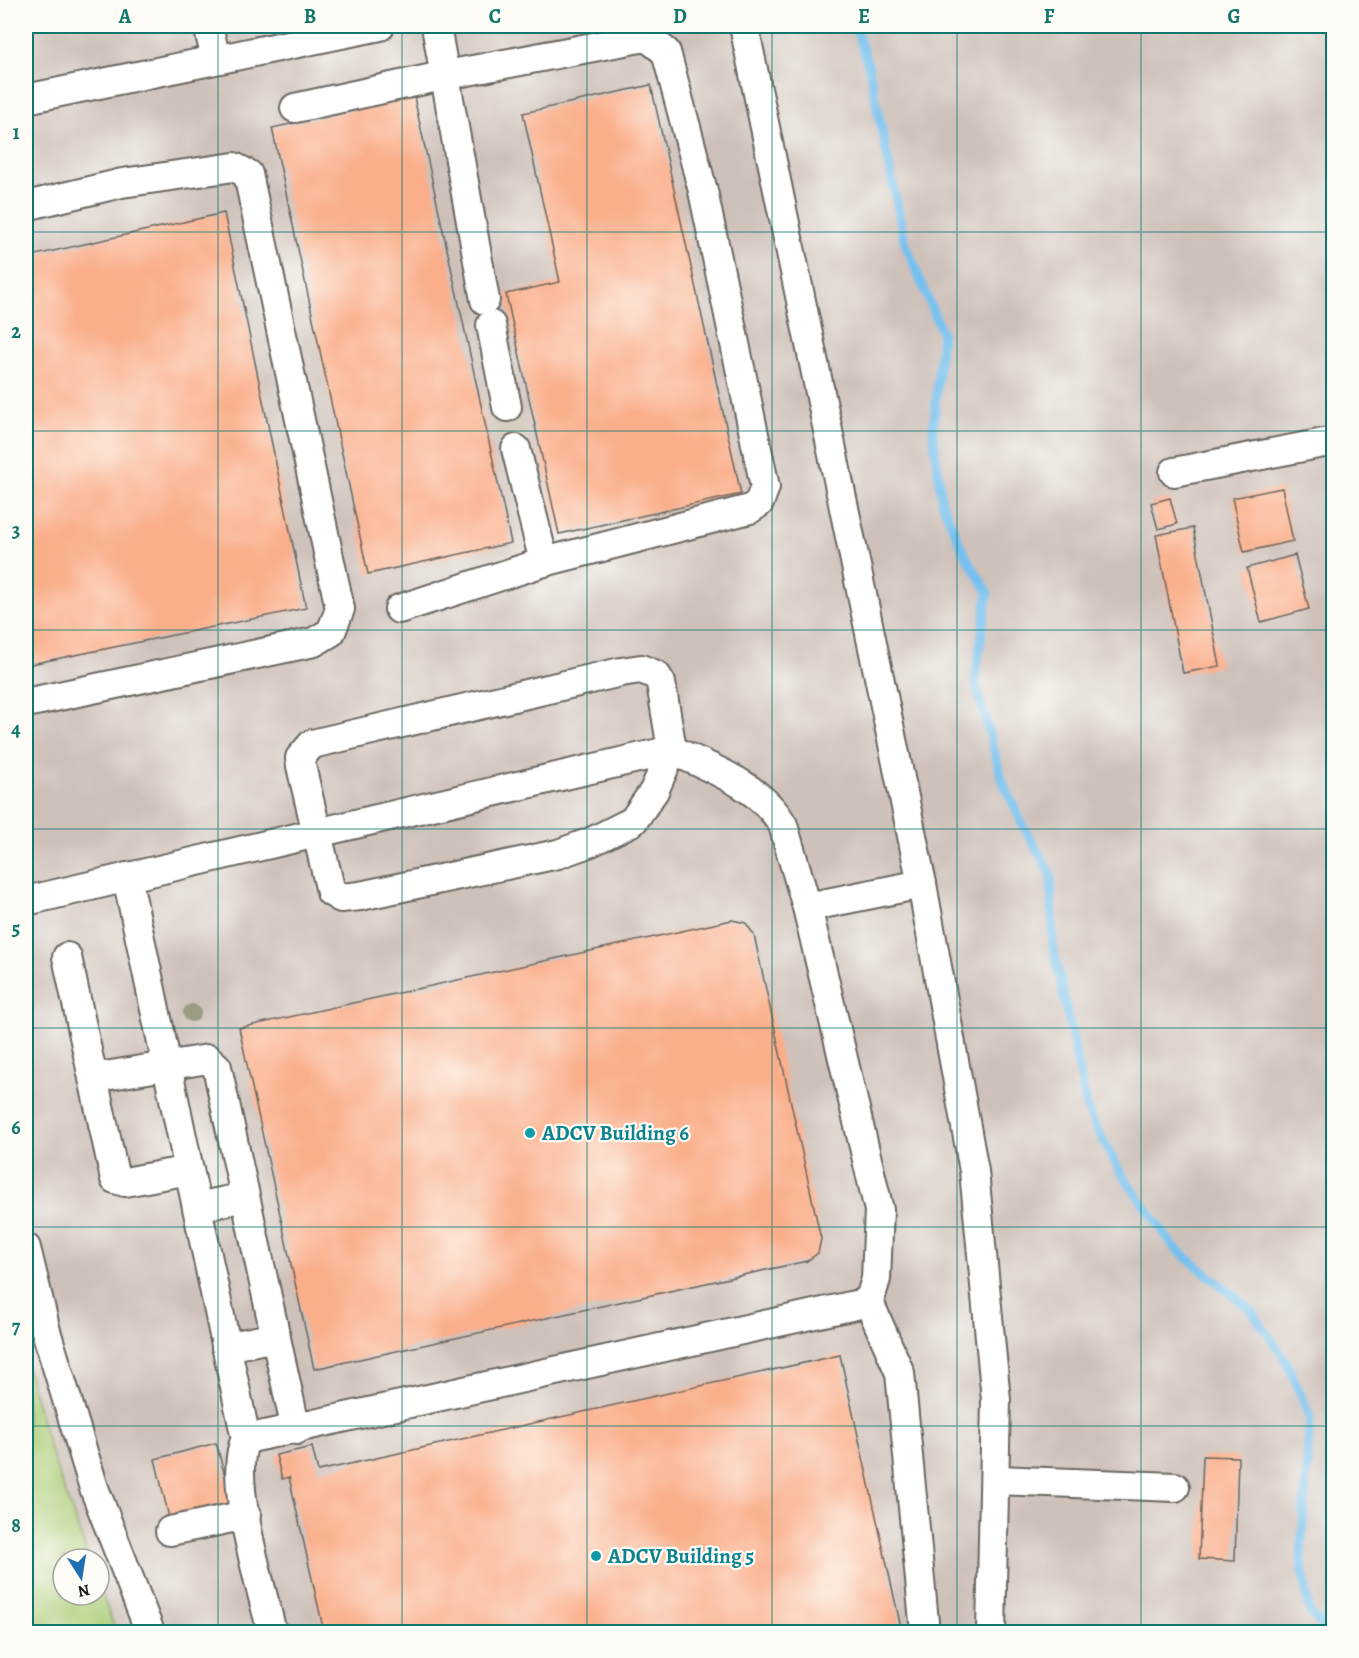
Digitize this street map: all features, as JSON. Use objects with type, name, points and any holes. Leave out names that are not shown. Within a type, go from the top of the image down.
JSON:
[{"type":"street","points":[[208,26],[216,59]]},
{"type":"street","points":[[26,99],[380,26]]},
{"type":"street","points":[[436,26],[447,75],[488,312],[507,407]]},
{"type":"street","points":[[744,26],[922,884],[974,1171],[996,1400],[991,1632]]},
{"type":"street","points":[[295,108],[447,75],[640,38],[648,38],[666,52],[703,191],[765,487],[759,503],[750,509],[544,562],[399,609]]},
{"type":"street","points":[[26,206],[122,183],[234,167],[248,174],[340,609],[331,632],[314,642],[26,703]]},
{"type":"street","points":[[1174,472],[1334,441]]},
{"type":"street","points":[[516,449],[544,562]]},
{"type":"street","points":[[641,669],[656,675],[661,683],[672,750],[654,791],[633,821],[591,842],[558,854],[341,898],[331,892],[316,832],[300,758],[312,744],[610,674],[641,669]]},
{"type":"street","points":[[26,901],[672,750],[740,783],[776,813],[783,825],[807,907],[879,1210],[876,1279],[869,1302],[900,1372],[924,1632]]},
{"type":"street","points":[[127,877],[246,1439],[240,1459],[240,1485],[272,1632]]},
{"type":"street","points":[[807,907],[922,884]]},
{"type":"street","points":[[68,957],[115,1179],[125,1182],[189,1170]]},
{"type":"street","points":[[93,1078],[208,1059],[217,1067],[296,1430]]},
{"type":"street","points":[[197,1207],[245,1197]]},
{"type":"street","points":[[26,1248],[46,1331],[94,1488],[150,1632]]},
{"type":"street","points":[[246,1439],[296,1430],[869,1302]]},
{"type":"street","points":[[226,1347],[276,1337]]},
{"type":"street","points":[[996,1480],[1175,1487]]},
{"type":"street","points":[[170,1531],[246,1515]]},
{"type":"shaded area","points":[[26,26],[1333,26],[1333,1632],[26,1632]]},
{"type":"green space","points":[[26,1364],[49,1447],[85,1547],[51,1547],[51,1607],[107,1607],[116,1632],[26,1632]]},
{"type":"building","points":[[651,85],[741,494],[559,534],[506,294],[560,282],[523,113]]},
{"type":"building","points":[[414,97],[511,543],[368,574],[272,128]]},
{"type":"building","points":[[224,213],[306,608],[26,665],[26,257]]},
{"type":"building","points":[[1282,488],[1293,541],[1244,552],[1232,498]]},
{"type":"building","points":[[1170,498],[1177,524],[1158,529],[1151,503]]},
{"type":"building","points":[[1193,528],[1220,666],[1183,673],[1156,535]]},
{"type":"building","points":[[1295,555],[1309,609],[1261,622],[1247,568]]},
{"type":"building","name":"ADCV Building 6","points":[[732,920],[746,923],[754,935],[821,1239],[818,1253],[807,1261],[314,1369],[239,1028]]},
{"type":"building","name":"ADCV Building 5","points":[[840,1355],[902,1632],[324,1632],[289,1477],[282,1479],[276,1455],[312,1447],[318,1471]]},
{"type":"building","points":[[216,1443],[236,1516],[171,1526],[155,1459]]},
{"type":"building","points":[[1203,1456],[1238,1457],[1235,1561],[1199,1559]]},
{"type":"waterway","points":[[855,26],[869,68],[905,243],[942,333],[933,431],[942,503],[964,553],[988,592],[975,681],[1002,779],[1024,828],[1051,874],[1053,946],[1088,1112],[1119,1170],[1174,1247],[1252,1311],[1286,1361],[1310,1416],[1301,1558],[1309,1611],[1327,1632]]},
{"type":"tunnel","points":[[507,407],[516,449]]},
{"type":"place","name":"ADCV Building 6","points":[[530,1133]]},
{"type":"place","name":"ADCV Building 5","points":[[596,1556]]}]
